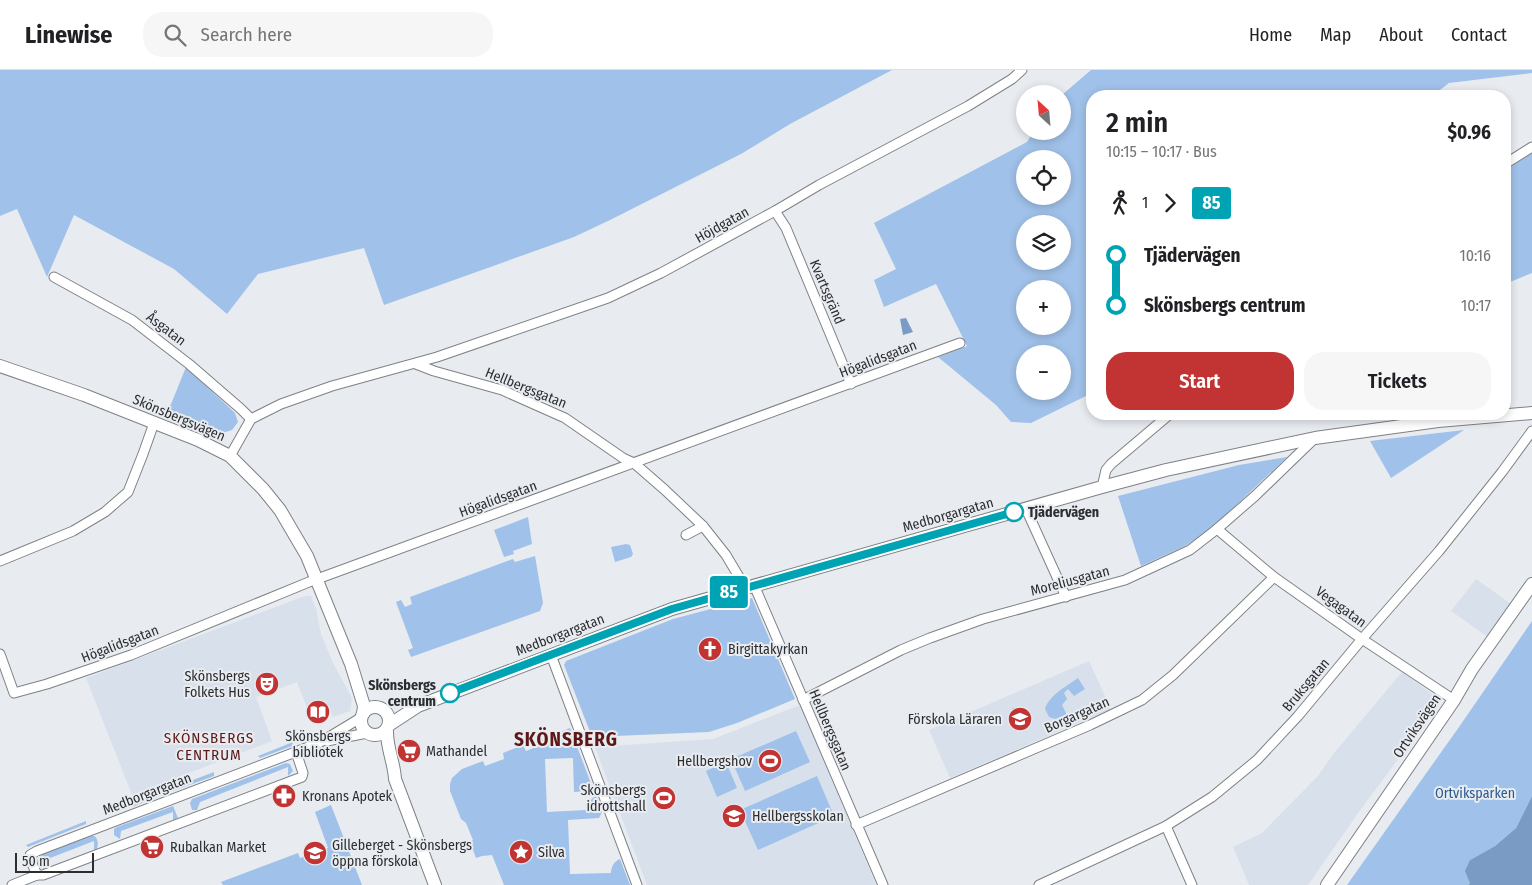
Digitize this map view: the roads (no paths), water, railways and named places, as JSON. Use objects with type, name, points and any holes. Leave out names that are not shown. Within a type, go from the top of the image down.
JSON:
[{"type":"street","name":"Höjdgatan","points":[[416,364],[608,298],[662,273],[820,185],[968,106],[1012,79],[1022,70]]},
{"type":"street","points":[[1511,160],[1532,147]]},
{"type":"street","name":"Kvartsgränd","points":[[775,211],[786,228],[851,384]]},
{"type":"street","name":"Åsgatan","points":[[54,277],[132,320],[226,396],[251,420]]},
{"type":"street","name":"Högalidsgatan","points":[[0,654],[14,694],[47,684],[131,655],[317,580],[960,343]]},
{"type":"street","points":[[230,456],[251,420],[281,404],[324,389],[416,364]]},
{"type":"street","name":"Hellbergsgatan","points":[[416,364],[502,390],[565,418],[623,458],[634,463],[703,526],[750,586],[803,700],[883,885]]},
{"type":"street","name":"Skönsbergsvägen","points":[[0,366],[64,387],[198,440],[230,456],[264,489],[280,510],[300,543],[351,664],[364,706],[363,715]]},
{"type":"street","name":"Medborgargatan","points":[[1511,415],[1532,413]]},
{"type":"street","points":[[1102,487],[1106,470],[1111,464],[1163,420]]},
{"type":"street","name":"Medborgargatan","points":[[388,727],[418,706],[672,609],[750,586],[1166,470],[1315,438],[1450,420]]},
{"type":"street","points":[[0,561],[74,531],[105,512],[128,492],[154,423]]},
{"type":"street","name":"Bruksgatan","points":[[1039,885],[1166,826],[1212,797],[1256,760],[1298,716],[1439,551],[1532,431]]},
{"type":"street","name":"Moreliusgatan","points":[[803,700],[901,650],[930,638],[983,619],[1125,580],[1190,550],[1217,529],[1315,438]]},
{"type":"street","points":[[1026,509],[1066,597]]},
{"type":"street","points":[[686,535],[703,526]]},
{"type":"street","name":"Vegagatan","points":[[1217,529],[1274,577],[1362,639],[1454,700]]},
{"type":"street","name":"Borgargatan","points":[[856,825],[1090,725],[1142,700],[1173,675],[1274,577]]},
{"type":"street","name":"Ortviksvägen","points":[[1328,885],[1454,700],[1472,669],[1532,584]]},
{"type":"street","points":[[551,655],[637,885]]},
{"type":"street","name":"Skönsbergsvägen","points":[[351,664],[380,709]]},
{"type":"street","name":"Medborgargatan","points":[[380,709],[408,704],[418,706]]},
{"type":"street","points":[[395,779],[394,766],[387,745],[388,716],[380,709],[369,709],[363,715],[362,726],[379,748],[388,769],[395,779],[433,884]]},
{"type":"street","name":"Medborgargatan","points":[[37,875],[30,855],[37,851],[319,743],[363,715]]},
{"type":"street","points":[[369,734],[380,735],[388,727]]},
{"type":"street","name":"Medborgargatan","points":[[319,743],[369,734]]},
{"type":"street","points":[[12,885],[95,856],[302,777],[303,773],[296,752]]},
{"type":"street","points":[[1166,826],[1192,885]]},
{"type":"place","name":"Tjädervägen","points":[[1014,512]]},
{"type":"place","name":"Birgittakyrkan","points":[[710,649]]},
{"type":"place","name":"Skönsbergs Folkets Hus","points":[[267,684]]},
{"type":"place","name":"Skönsbergs centrum","points":[[450,693]]},
{"type":"place","name":"Skönsbergs bibliotek","points":[[318,712]]},
{"type":"place","name":"Förskola Läraren","points":[[1020,719]]},
{"type":"place","name":"Mathandel","points":[[409,751]]},
{"type":"place","name":"Hellbergshov","points":[[770,761]]},
{"type":"place","name":"Kronans Apotek","points":[[284,796]]},
{"type":"place","name":"Skönsbergs idrottshall","points":[[664,798]]},
{"type":"place","name":"Hellbergsskolan","points":[[734,816]]},
{"type":"place","name":"Rubalkan Market","points":[[152,847]]},
{"type":"place","name":"Silva","points":[[521,852]]},
{"type":"place","name":"Gilleberget - Skönsbergs öppna förskola","points":[[315,853]]},
{"type":"district","name":"SKÖNSBERG","points":[[566,739]]},
{"type":"district","name":"SKÖNSBERGS CENTRUM","points":[[209,746]]},
{"type":"park label","name":"Ortviksparken","points":[[1475,793]]}]
